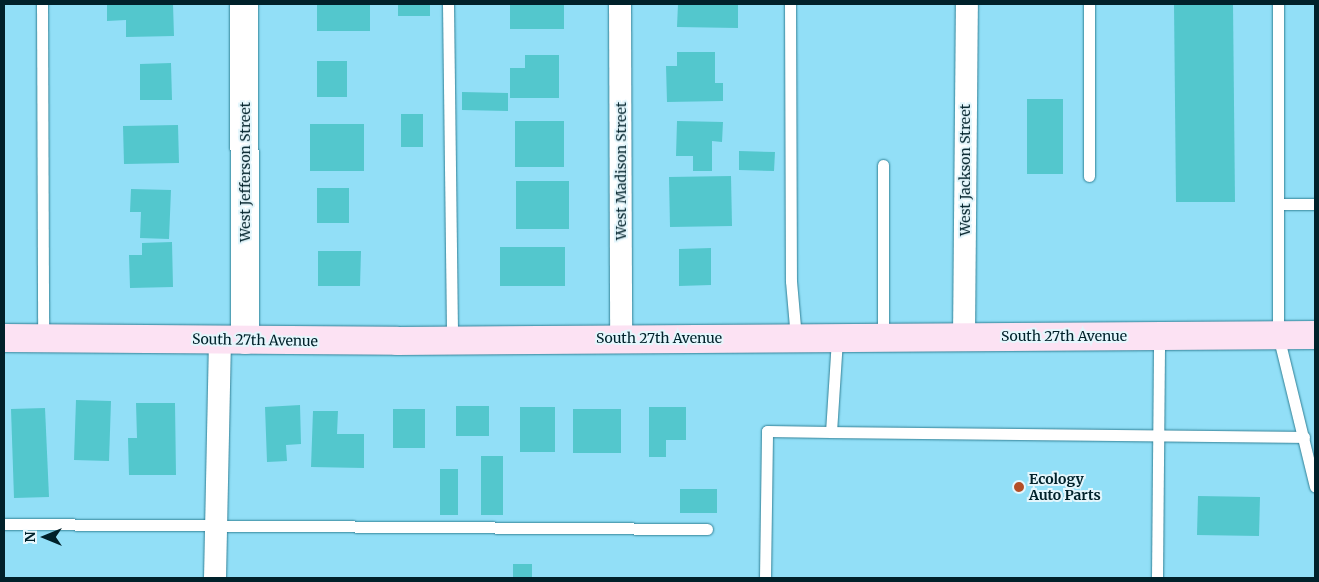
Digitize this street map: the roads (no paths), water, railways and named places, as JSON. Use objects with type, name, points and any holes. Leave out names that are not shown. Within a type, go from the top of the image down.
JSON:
[{"type":"main road","name":"South 27th Avenue","points":[[4,338],[452,341],[621,338],[1315,335]]},
{"type":"street","name":"West Jefferson Street","points":[[215,578],[216,524],[233,340],[244,4]]},
{"type":"street","name":"West Madison Street","points":[[620,4],[621,338]]},
{"type":"street","name":"West Jackson Street","points":[[964,337],[967,4]]},
{"type":"lane","points":[[42,4],[43,338]]},
{"type":"lane","points":[[448,4],[452,341]]},
{"type":"lane","points":[[790,4],[791,281],[796,338]]},
{"type":"lane","points":[[1088,4],[1089,176]]},
{"type":"lane","points":[[1278,4],[1278,335],[1315,486]]},
{"type":"lane","points":[[882,338],[883,165]]},
{"type":"lane","points":[[1279,204],[1315,204]]},
{"type":"lane","points":[[1157,578],[1159,336]]},
{"type":"lane","points":[[832,432],[837,338]]},
{"type":"lane","points":[[765,578],[767,431],[1158,437],[1304,437]]},
{"type":"lane","points":[[4,524],[216,524],[707,529]]},
{"type":"place","name":"Ecology Auto Parts","points":[[1019,487]]}]
